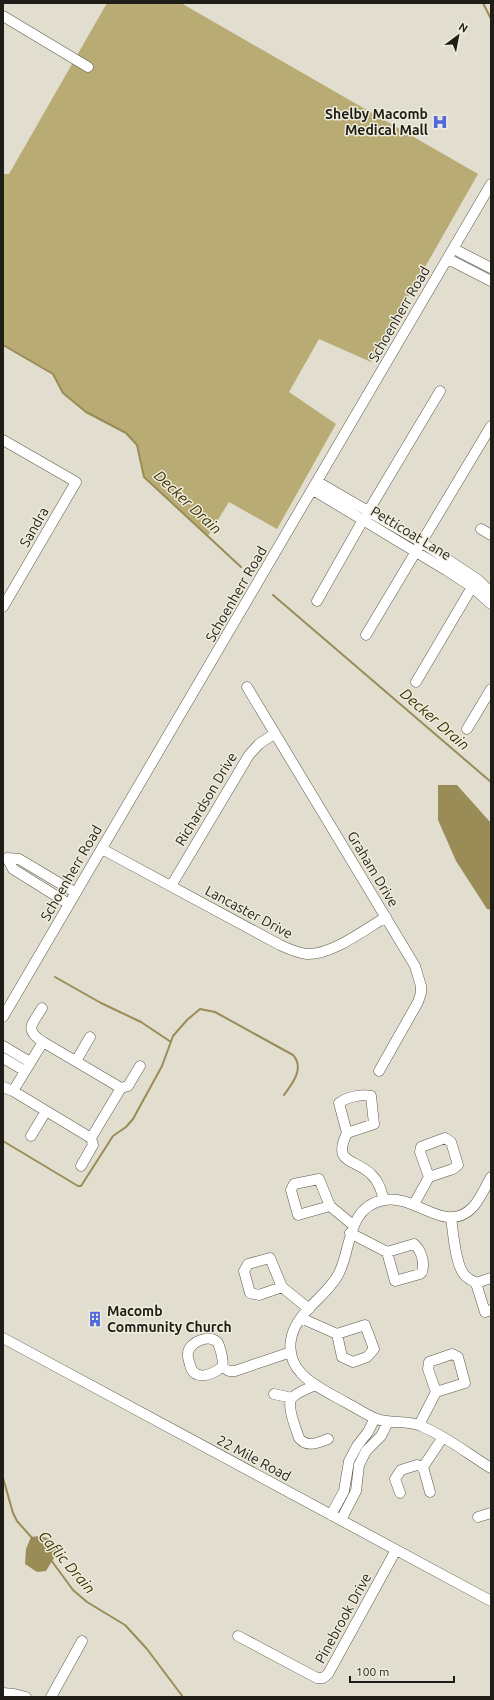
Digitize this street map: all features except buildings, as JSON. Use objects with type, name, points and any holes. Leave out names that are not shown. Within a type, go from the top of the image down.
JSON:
[{"type":"street","points":[[3,16],[88,67]]},
{"type":"street","name":"Schoenherr Road","points":[[3,1017],[491,184]]},
{"type":"street","points":[[454,249],[491,268]]},
{"type":"street","points":[[448,259],[491,281]]},
{"type":"street","points":[[317,601],[365,516],[440,391]]},
{"type":"street","points":[[366,635],[491,426]]},
{"type":"street","name":"Sandra","points":[[3,440],[76,482],[3,607]]},
{"type":"street","name":"Petticoat Lane","points":[[315,486],[491,592]]},
{"type":"street","points":[[481,529],[491,534]]},
{"type":"street","points":[[416,682],[475,583]]},
{"type":"street","name":"Petticoat Lane","points":[[475,583],[491,604]]},
{"type":"street","name":"Graham Drive","points":[[247,687],[415,966],[420,981],[421,993],[415,1008],[379,1071]]},
{"type":"street","points":[[467,729],[491,689]]},
{"type":"street","name":"Richardson Drive","points":[[171,886],[249,755],[259,744],[274,734]]},
{"type":"street","name":"Lancaster Drive","points":[[102,849],[280,945],[301,953],[314,954],[333,948],[386,917]]},
{"type":"street","points":[[5,857],[20,859],[76,893]]},
{"type":"street","points":[[5,857],[13,869],[69,904]]},
{"type":"street","points":[[42,1008],[31,1027],[33,1035],[121,1088]]},
{"type":"street","points":[[76,1062],[90,1037]]},
{"type":"street","points":[[13,1091],[43,1042]]},
{"type":"street","points":[[3,1046],[30,1062]]},
{"type":"street","points":[[3,1058],[25,1072]]},
{"type":"street","points":[[91,1138],[121,1088],[128,1086],[140,1066]]},
{"type":"street","points":[[3,1087],[13,1091],[91,1138],[93,1145],[80,1166]]},
{"type":"street","points":[[31,1136],[46,1111]]},
{"type":"street","points":[[347,1133],[341,1147],[344,1156],[347,1160],[372,1176],[380,1186],[384,1200]]},
{"type":"street","points":[[414,1204],[429,1177]]},
{"type":"street","points":[[491,1177],[474,1206],[459,1215],[451,1217],[435,1214],[400,1199],[384,1200],[365,1210],[352,1229],[344,1264],[338,1276],[323,1295],[301,1318],[292,1336],[291,1352],[292,1359],[299,1371],[314,1385],[375,1418],[388,1422],[419,1425],[443,1437],[491,1468]]},
{"type":"street","points":[[330,1206],[352,1229],[387,1252]]},
{"type":"street","points":[[451,1217],[460,1268],[464,1275],[476,1283],[485,1312],[491,1310]]},
{"type":"street","points":[[476,1283],[491,1278]]},
{"type":"street","points":[[282,1287],[309,1309]]},
{"type":"street","points":[[301,1318],[337,1334]]},
{"type":"street","name":"22 Mile Road","points":[[3,1338],[491,1601]]},
{"type":"street","points":[[222,1367],[229,1371],[237,1371],[291,1352]]},
{"type":"street","points":[[274,1394],[292,1398],[314,1385]]},
{"type":"street","points":[[419,1425],[436,1392]]},
{"type":"street","points":[[292,1398],[290,1407],[299,1438],[302,1442],[310,1444],[328,1439]]},
{"type":"street","points":[[331,1515],[344,1491],[348,1461],[368,1432],[375,1418]]},
{"type":"street","points":[[341,1520],[356,1490],[359,1465],[366,1450],[381,1436],[388,1422]]},
{"type":"street","points":[[430,1492],[423,1467],[443,1437]]},
{"type":"street","points":[[348,1461],[359,1465]]},
{"type":"street","points":[[400,1493],[395,1479],[401,1470],[417,1465],[423,1467]]},
{"type":"street","points":[[478,1517],[491,1513]]},
{"type":"street","name":"Pinebrook Drive","points":[[238,1636],[317,1678],[323,1678],[328,1674],[396,1550]]},
{"type":"street","points":[[51,1697],[82,1641]]},
{"type":"street","points":[[3,1693],[26,1697]]},
{"type":"shaded area","points":[[107,3],[181,3],[478,174],[371,362],[319,339],[289,392],[336,424],[277,529],[229,502],[208,536],[144,477],[137,445],[126,433],[86,412],[63,393],[53,374],[3,345],[3,174],[9,174]]},
{"type":"shaded area","points":[[438,785],[457,785],[491,823],[491,910],[487,909],[456,861],[438,820]]},
{"type":"shaded area","points":[[40,1536],[53,1540],[58,1551],[46,1571],[37,1572],[25,1564],[26,1549],[31,1537]]},
{"type":"waterway","points":[[483,3],[491,19]]},
{"type":"waterway","name":"Decker Drain","points":[[3,345],[53,374],[63,393],[86,412],[126,433],[137,445],[144,477],[241,567]]},
{"type":"waterway","name":"Decker Drain","points":[[273,595],[491,782]]},
{"type":"waterway","name":"Decker Drain","points":[[491,970],[491,981]]},
{"type":"waterway","points":[[55,977],[101,1003],[141,1022],[171,1042]]},
{"type":"waterway","points":[[3,1141],[78,1186],[81,1186],[113,1136],[126,1127],[133,1119],[162,1066],[173,1036],[187,1020],[200,1009],[215,1012],[293,1055],[298,1065],[298,1070],[294,1081],[284,1095]]},
{"type":"waterway","name":"Caflic Drain","points":[[3,1478],[13,1513],[17,1521],[33,1539]]},
{"type":"waterway","name":"Caflic Drain","points":[[51,1560],[73,1590],[87,1602],[125,1625],[147,1649],[183,1697]]},
{"type":"place","name":"Shelby Macomb Medical Mall","points":[[440,122]]},
{"type":"place","name":"Macomb Community Church","points":[[95,1319]]}]
